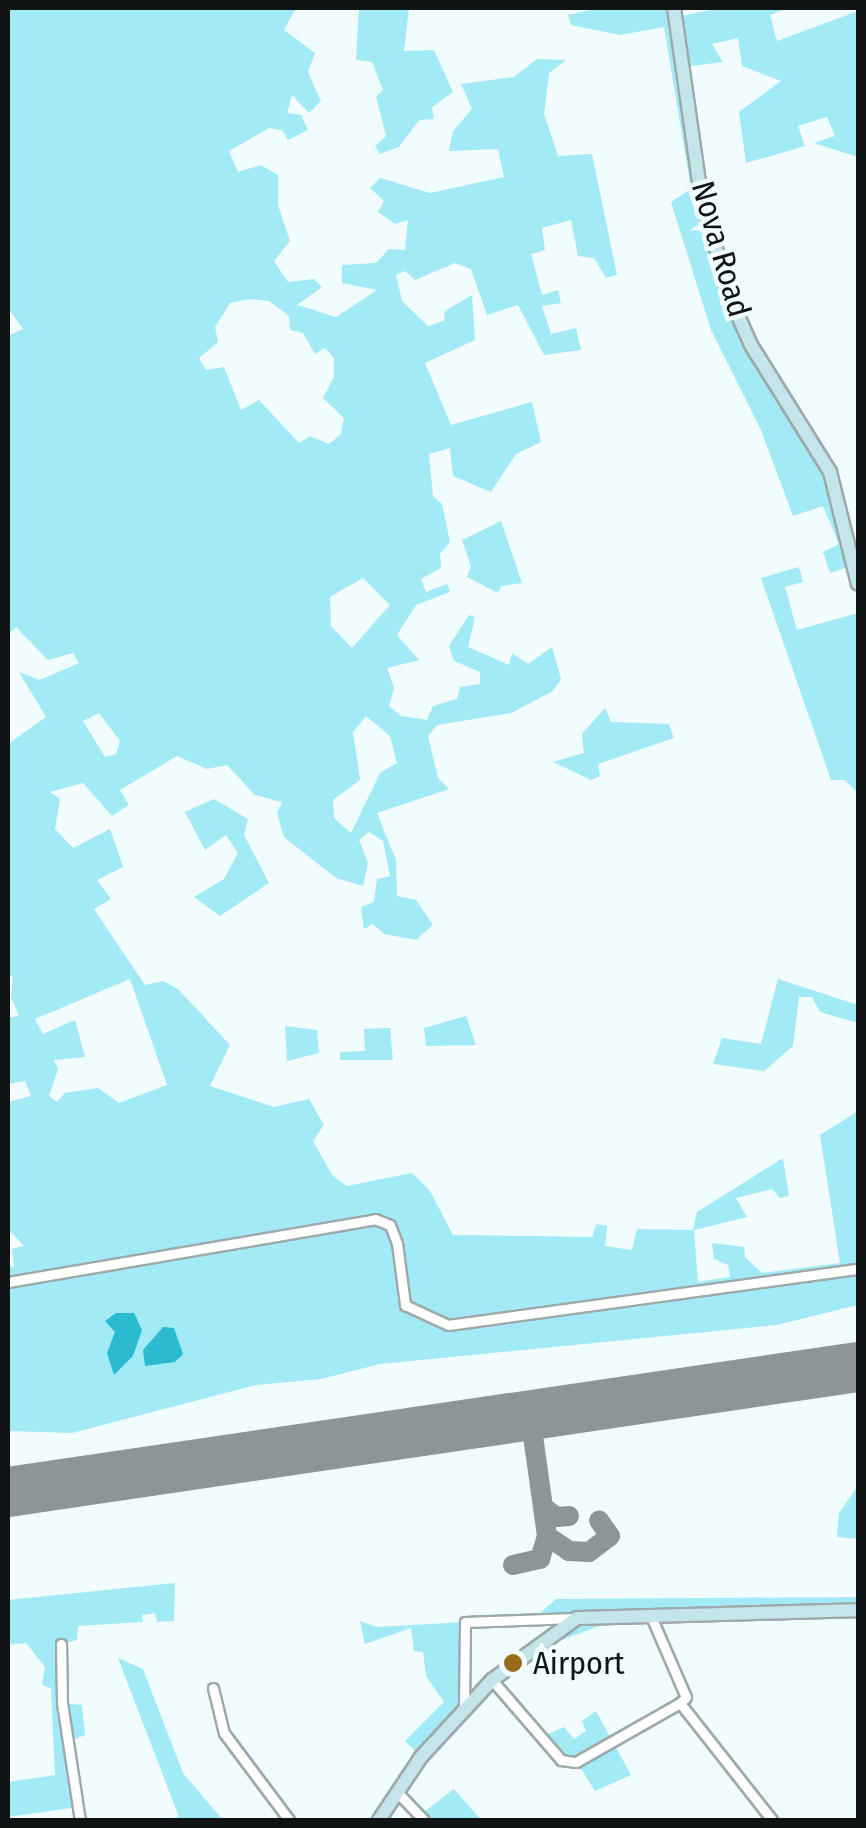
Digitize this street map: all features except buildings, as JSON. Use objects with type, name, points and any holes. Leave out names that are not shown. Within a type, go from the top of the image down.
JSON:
[{"type":"street","name":"Nova Road","points":[[674,8],[700,189],[728,293],[751,345],[830,472],[858,584]]},
{"type":"street","points":[[8,1282],[375,1219],[390,1224],[406,1305],[448,1325],[858,1269]]},
{"type":"street","points":[[464,1708],[465,1622],[649,1612],[858,1610]]},
{"type":"street","points":[[492,1680],[561,1760],[576,1762],[686,1698],[649,1612]]},
{"type":"street","points":[[379,1820],[396,1791],[464,1708],[492,1680],[576,1618]]},
{"type":"street","points":[[61,1644],[62,1704],[80,1820]]},
{"type":"street","points":[[213,1688],[224,1732],[290,1820]]},
{"type":"street","points":[[680,1703],[772,1820]]},
{"type":"street","points":[[396,1791],[424,1820]]},
{"type":"shaded area","points":[[8,8],[296,8],[284,30],[315,53],[308,72],[321,101],[309,113],[292,95],[287,113],[301,115],[308,130],[288,140],[282,130],[269,128],[229,151],[238,172],[261,165],[278,175],[278,205],[290,241],[274,261],[288,282],[314,279],[322,287],[297,305],[336,317],[377,290],[342,283],[342,265],[376,263],[389,249],[405,250],[408,220],[395,224],[378,212],[384,201],[370,188],[380,178],[430,193],[504,177],[498,149],[449,151],[453,131],[472,109],[461,84],[514,77],[537,59],[566,60],[549,73],[544,114],[558,156],[592,154],[617,275],[606,278],[594,258],[578,256],[571,220],[542,228],[545,250],[531,254],[542,295],[558,290],[561,303],[542,306],[551,334],[576,328],[581,350],[544,355],[518,305],[487,315],[471,269],[455,263],[415,280],[405,271],[396,275],[402,301],[428,326],[444,321],[445,311],[472,295],[475,340],[425,363],[451,425],[532,402],[541,442],[516,454],[491,492],[453,476],[450,448],[429,454],[433,496],[442,504],[450,542],[440,554],[441,568],[421,579],[426,592],[447,584],[450,592],[416,605],[397,635],[419,660],[387,668],[394,688],[389,706],[401,716],[427,720],[433,706],[457,699],[460,687],[480,684],[480,672],[454,661],[449,646],[469,615],[475,617],[468,647],[509,665],[512,653],[528,664],[552,647],[561,679],[553,691],[511,713],[437,725],[428,736],[438,778],[449,789],[377,813],[396,860],[397,896],[416,900],[433,925],[416,940],[384,934],[373,924],[364,929],[361,907],[374,902],[377,879],[390,876],[383,841],[369,832],[359,840],[368,863],[363,886],[336,878],[284,837],[277,813],[282,802],[255,795],[227,765],[207,769],[177,756],[120,790],[129,805],[112,816],[83,783],[50,792],[60,799],[55,829],[73,848],[110,829],[123,867],[97,880],[111,899],[94,909],[145,985],[163,981],[178,989],[230,1045],[210,1086],[274,1107],[309,1099],[324,1125],[313,1141],[332,1175],[347,1186],[412,1173],[430,1191],[453,1235],[592,1237],[596,1224],[607,1226],[605,1246],[632,1250],[637,1229],[693,1230],[697,1212],[783,1158],[789,1196],[780,1198],[772,1189],[736,1198],[747,1217],[694,1230],[698,1282],[730,1277],[728,1265],[714,1259],[712,1243],[744,1247],[745,1257],[762,1273],[840,1263],[820,1135],[858,1111],[858,1305],[777,1325],[380,1364],[321,1379],[256,1385],[72,1433],[8,1431],[8,1268],[14,1266],[12,1249],[24,1246],[8,1229],[8,1102],[31,1096],[25,1081],[8,1084],[8,1018],[19,1016],[11,997],[13,976],[8,975],[8,744],[46,717],[19,672],[40,680],[79,663],[73,653],[48,660],[16,627],[8,635],[8,336],[23,329],[8,308]],"holes":[[[269,301],[289,316],[290,330],[303,333],[315,354],[325,348],[334,358],[334,377],[323,398],[344,418],[341,434],[329,444],[310,436],[299,443],[259,400],[241,410],[224,367],[206,370],[199,358],[218,342],[215,327],[230,303]],[[363,578],[390,605],[352,648],[331,626],[330,597]],[[99,713],[120,741],[116,754],[105,757],[83,721]],[[366,716],[390,736],[397,763],[380,773],[351,833],[334,818],[333,800],[360,780],[353,732]],[[130,979],[167,1085],[119,1103],[98,1088],[65,1093],[57,1102],[49,1096],[58,1069],[54,1060],[85,1057],[75,1020],[43,1034],[35,1019]]]},
{"type":"shaded area","points":[[359,8],[409,8],[404,51],[434,50],[453,92],[432,107],[434,119],[419,120],[399,147],[380,154],[375,146],[386,136],[376,97],[383,90],[372,62],[356,60]]},
{"type":"shaded area","points":[[599,8],[674,8],[676,17],[720,8],[788,8],[770,15],[777,41],[858,11],[858,157],[814,143],[835,136],[827,117],[798,126],[805,146],[746,163],[739,112],[781,81],[742,66],[738,38],[712,44],[723,62],[683,67],[728,293],[814,440],[852,547],[858,545],[858,564],[830,573],[823,552],[839,544],[823,506],[793,516],[761,430],[711,330],[671,202],[691,189],[664,27],[620,35],[571,25],[568,15]]},
{"type":"shaded area","points":[[501,521],[522,583],[501,586],[498,593],[467,577],[471,566],[462,540]]},
{"type":"shaded area","points":[[799,567],[803,582],[785,587],[797,630],[858,613],[858,793],[845,780],[831,780],[761,578]]},
{"type":"shaded area","points":[[605,708],[611,722],[669,724],[674,738],[598,764],[600,776],[591,780],[553,762],[584,753],[582,734]]},
{"type":"shaded area","points":[[214,799],[248,819],[244,835],[269,883],[220,916],[194,897],[224,879],[238,853],[226,835],[205,850],[185,812]]},
{"type":"shaded area","points":[[778,979],[858,1005],[858,1023],[820,1012],[812,997],[799,997],[793,1046],[764,1071],[713,1064],[722,1038],[761,1044]]},
{"type":"shaded area","points":[[466,1016],[476,1045],[426,1046],[424,1028]]},
{"type":"shaded area","points":[[285,1026],[317,1030],[319,1053],[287,1061]]},
{"type":"shaded area","points":[[390,1028],[393,1060],[340,1060],[340,1052],[365,1051],[364,1029]]},
{"type":"shaded area","points":[[116,1313],[134,1313],[142,1330],[133,1356],[114,1375],[107,1353],[115,1332],[105,1321]]},
{"type":"shaded area","points":[[163,1327],[174,1328],[183,1354],[175,1362],[145,1366],[143,1350]]},
{"type":"shaded area","points":[[858,1486],[858,1539],[837,1537],[839,1513]]},
{"type":"shaded area","points":[[175,1583],[174,1621],[157,1622],[155,1613],[142,1615],[143,1622],[78,1626],[77,1640],[61,1644],[62,1703],[82,1705],[85,1735],[71,1741],[78,1807],[8,1817],[8,1782],[55,1775],[51,1688],[42,1685],[45,1667],[26,1643],[8,1644],[8,1600]]},
{"type":"shaded area","points":[[858,1597],[858,1610],[615,1620],[554,1643],[541,1638],[573,1619],[466,1622],[464,1708],[421,1757],[405,1741],[444,1702],[426,1676],[423,1652],[414,1651],[411,1628],[365,1644],[360,1621],[377,1627],[465,1622],[472,1615],[540,1613],[556,1599]]},
{"type":"shaded area","points":[[118,1658],[143,1669],[183,1773],[223,1820],[155,1820],[179,1817]]},
{"type":"shaded area","points":[[596,1711],[631,1775],[595,1791],[577,1762],[561,1760],[541,1737],[564,1727],[574,1739],[586,1731],[582,1721]]},
{"type":"shaded area","points":[[454,1789],[481,1820],[424,1820],[420,1815]]},
{"type":"taxiway","points":[[846,1369],[858,1359]]},
{"type":"taxiway","points":[[503,1419],[524,1420],[532,1429],[547,1536],[569,1551],[589,1552],[610,1536],[599,1520]]},
{"type":"taxiway","points":[[543,1507],[557,1517],[569,1516]]},
{"type":"taxiway","points":[[513,1565],[540,1559],[547,1536]]},
{"type":"runway","points":[[8,1492],[858,1367]]},
{"type":"place","name":"Airport","points":[[513,1663]]}]
